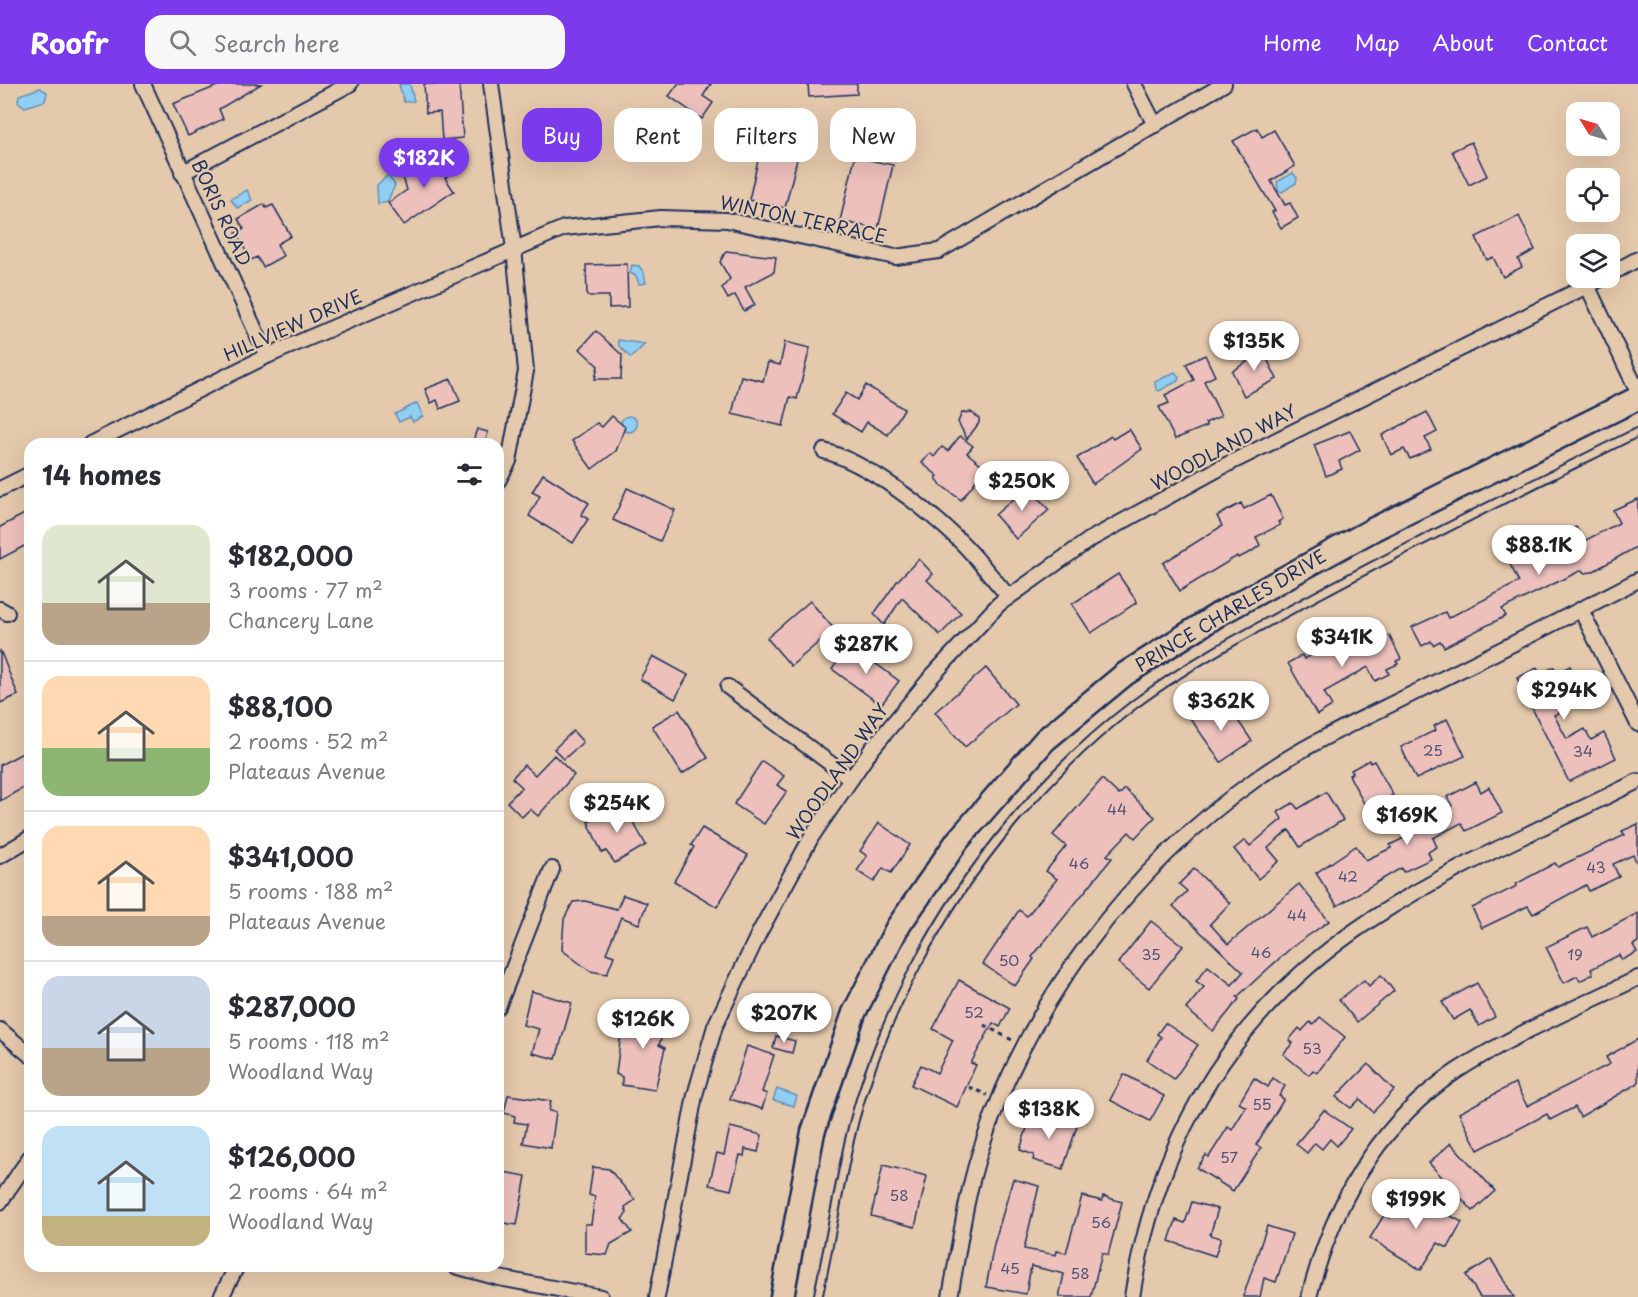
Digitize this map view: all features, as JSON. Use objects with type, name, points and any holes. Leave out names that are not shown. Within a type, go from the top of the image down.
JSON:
[{"type":"highway","name":"PRINCE CHARLES DRIVE","points":[[782,1297],[813,1132],[854,1013],[897,928],[958,840],[1045,740],[1125,674],[1219,614],[1374,529],[1638,398]]},
{"type":"street","name":"BORIS ROAD","points":[[143,84],[267,356]]},
{"type":"street","points":[[182,173],[350,84]]},
{"type":"street","points":[[491,84],[514,249],[526,371],[509,461],[504,470]]},
{"type":"street","points":[[1134,84],[1155,125]]},
{"type":"street","name":"WINTON TERRACE","points":[[514,249],[564,228],[661,218],[728,220],[895,257],[939,251],[1224,84]]},
{"type":"street","name":"HILLVIEW DRIVE","points":[[102,438],[267,356],[514,249]]},
{"type":"street","points":[[1620,269],[1638,259]]},
{"type":"street","name":"WOODLAND WAY","points":[[657,1297],[695,1095],[715,1026],[759,933],[812,836],[851,779],[933,675],[1009,597],[1089,540],[1220,468],[1581,288]]},
{"type":"street","points":[[1588,288],[1638,392]]},
{"type":"street","points":[[824,451],[845,457],[904,495],[958,539],[1009,597]]},
{"type":"street","points":[[0,489],[24,477]]},
{"type":"street","points":[[950,1297],[969,1195],[980,1154],[993,1116],[1024,1047],[1075,962],[1100,929],[1155,867],[1221,805],[1259,777],[1310,746],[1638,580]]},
{"type":"street","points":[[1581,610],[1638,724]]},
{"type":"street","points":[[728,687],[851,779]]},
{"type":"street","points":[[1132,1297],[1158,1186],[1181,1130],[1219,1066],[1281,995],[1343,939],[1373,918],[1448,876],[1638,781]]},
{"type":"street","points":[[0,856],[24,842]]},
{"type":"street","points":[[504,992],[552,869]]},
{"type":"street","points":[[1309,1297],[1318,1262],[1345,1196],[1370,1157],[1407,1112],[1456,1072],[1638,978]]},
{"type":"street","points":[[0,1030],[24,1050]]},
{"type":"street","points":[[0,1202],[24,1166]]},
{"type":"street","points":[[221,1297],[234,1272]]},
{"type":"street","points":[[477,1272],[601,1297]]},
{"type":"lane","points":[[818,1297],[850,1139],[868,1081],[917,964],[957,899],[995,846],[1042,789],[1136,703],[1186,670],[1263,625],[1396,553],[1638,432]]},
{"type":"path","points":[[984,1025],[1024,1047]]},
{"type":"water","points":[[399,84],[410,84],[414,101],[404,102]]},
{"type":"water","points":[[40,88],[47,92],[45,101],[25,107],[18,102],[19,95]]},
{"type":"water","points":[[1293,173],[1297,178],[1296,183],[1282,192],[1278,191],[1277,182]]},
{"type":"water","points":[[388,175],[395,185],[387,202],[378,204],[377,185]]},
{"type":"water","points":[[247,190],[252,200],[237,208],[231,199]]},
{"type":"water","points":[[632,265],[639,266],[644,273],[646,283],[639,284],[636,276],[630,273]]},
{"type":"water","points":[[618,340],[645,344],[631,358],[619,346]]},
{"type":"water","points":[[1175,372],[1179,377],[1178,381],[1159,391],[1156,389],[1155,382]]},
{"type":"water","points":[[417,403],[423,416],[413,422],[410,417],[399,422],[395,414]]},
{"type":"water","points":[[626,416],[632,416],[637,424],[635,430],[626,432],[621,427],[621,421]]},
{"type":"water","points":[[777,1089],[797,1096],[794,1106],[773,1100]]},
{"type":"building","points":[[222,84],[261,84],[219,109],[223,119],[188,136],[173,104]]},
{"type":"building","points":[[424,84],[459,84],[463,138],[442,140],[440,112],[426,113]]},
{"type":"building","points":[[678,84],[711,84],[703,96],[713,103],[702,119],[702,108],[686,108],[669,96]]},
{"type":"building","points":[[808,84],[857,84],[857,94],[809,97]]},
{"type":"building","points":[[1257,128],[1262,137],[1274,130],[1295,166],[1271,181],[1285,205],[1290,203],[1298,218],[1281,228],[1272,212],[1275,211],[1233,141]]},
{"type":"building","points":[[1471,142],[1487,176],[1469,185],[1452,151]]},
{"type":"building","points":[[451,156],[459,168],[445,178],[454,191],[404,225],[388,203],[407,190],[402,174]]},
{"type":"building","points":[[758,162],[796,162],[785,208],[749,200]]},
{"type":"building","points":[[854,162],[879,162],[893,165],[878,229],[840,221]]},
{"type":"building","points":[[264,204],[266,208],[273,205],[291,236],[277,244],[283,256],[263,267],[257,257],[251,260],[236,233],[244,229],[238,219]]},
{"type":"building","points":[[1519,216],[1535,250],[1518,259],[1522,267],[1503,277],[1493,257],[1487,260],[1476,237]]},
{"type":"building","points":[[726,251],[776,257],[774,272],[745,287],[755,305],[744,311],[735,295],[728,299],[722,288],[730,279],[720,262]]},
{"type":"building","points":[[627,264],[628,307],[609,308],[609,296],[587,296],[586,265]]},
{"type":"building","points":[[596,331],[622,355],[621,379],[595,379],[598,366],[580,349]]},
{"type":"building","points":[[785,342],[810,348],[797,399],[790,397],[783,426],[732,414],[741,376],[763,381],[768,362],[780,365]]},
{"type":"building","points":[[1255,347],[1260,356],[1264,353],[1277,379],[1244,396],[1232,371],[1247,362],[1243,354]]},
{"type":"building","points":[[1205,355],[1215,376],[1204,381],[1221,416],[1205,423],[1207,426],[1175,439],[1159,407],[1169,403],[1165,395],[1194,380],[1186,364]]},
{"type":"building","points":[[451,379],[460,401],[440,409],[437,400],[431,403],[425,389]]},
{"type":"building","points":[[866,385],[904,409],[888,435],[867,422],[861,432],[832,414],[846,393],[857,400]]},
{"type":"building","points":[[971,412],[979,418],[979,423],[967,439],[958,422],[962,413]]},
{"type":"building","points":[[1427,412],[1437,432],[1425,438],[1431,449],[1410,459],[1404,449],[1391,455],[1382,435]]},
{"type":"building","points":[[612,416],[625,427],[616,451],[592,469],[572,441],[597,423],[602,427]]},
{"type":"building","points":[[477,429],[488,432],[486,438],[474,438]]},
{"type":"building","points":[[1129,429],[1142,449],[1093,484],[1077,458],[1111,436],[1113,439]]},
{"type":"building","points":[[1350,431],[1360,450],[1339,461],[1342,469],[1326,476],[1314,445]]},
{"type":"building","points":[[960,436],[973,446],[967,453],[986,468],[961,500],[941,485],[936,478],[938,476],[922,463],[930,453],[934,457],[942,447],[948,451]]},
{"type":"building","points":[[543,474],[589,503],[581,515],[588,519],[573,543],[529,516],[540,496],[532,492]]},
{"type":"building","points":[[1028,486],[1049,510],[1016,539],[995,515]]},
{"type":"building","points":[[627,488],[675,510],[660,541],[613,520]]},
{"type":"building","points":[[1271,495],[1283,519],[1278,522],[1280,525],[1256,537],[1260,545],[1251,552],[1238,558],[1237,556],[1180,591],[1163,563],[1222,526],[1217,516],[1241,503],[1244,509]]},
{"type":"building","points":[[1638,499],[1638,546],[1592,572],[1584,573],[1582,570],[1502,609],[1506,616],[1444,647],[1440,641],[1433,645],[1431,641],[1422,646],[1412,627],[1445,612],[1448,618],[1519,582],[1510,564],[1566,536],[1564,533],[1576,527],[1584,541],[1619,523],[1613,510]]},
{"type":"building","points":[[24,514],[24,546],[0,559],[0,527]]},
{"type":"building","points":[[919,559],[933,574],[927,580],[961,613],[940,635],[902,598],[884,625],[874,614],[898,580]]},
{"type":"building","points":[[1118,574],[1137,602],[1091,633],[1072,604]]},
{"type":"building","points":[[810,601],[834,629],[791,666],[767,638]]},
{"type":"building","points":[[1389,635],[1401,659],[1396,661],[1398,664],[1387,669],[1389,674],[1375,681],[1368,667],[1324,692],[1332,706],[1317,715],[1288,663],[1302,655],[1304,659],[1331,646],[1336,655],[1372,637],[1374,642]]},
{"type":"building","points":[[851,645],[899,681],[881,705],[832,669]]},
{"type":"building","points":[[0,650],[18,695],[0,703]]},
{"type":"building","points":[[653,656],[688,675],[675,699],[640,679]]},
{"type":"building","points":[[1570,666],[1586,700],[1554,715],[1567,739],[1585,729],[1591,740],[1604,733],[1616,758],[1569,782],[1517,678],[1537,668],[1540,674],[1554,667],[1557,673]]},
{"type":"building","points":[[986,668],[1016,704],[965,747],[935,712]]},
{"type":"building","points":[[1209,705],[1215,715],[1228,706],[1252,741],[1221,762],[1190,718]]},
{"type":"building","points":[[679,710],[708,758],[682,774],[652,726]]},
{"type":"building","points":[[1447,719],[1465,756],[1416,779],[1401,747],[1436,730],[1434,726]]},
{"type":"building","points":[[573,731],[583,742],[564,759],[554,749]]},
{"type":"building","points":[[24,752],[24,787],[0,801],[0,765]]},
{"type":"building","points":[[554,755],[574,775],[538,816],[530,809],[522,817],[507,802],[522,787],[512,778],[524,765],[535,775]]},
{"type":"building","points":[[1369,760],[1370,763],[1374,761],[1393,795],[1367,809],[1349,775],[1353,773],[1351,770]]},
{"type":"building","points":[[762,761],[784,776],[777,785],[787,791],[764,824],[734,804]]},
{"type":"building","points":[[1102,779],[1119,795],[1125,789],[1155,817],[1135,838],[1129,832],[1107,855],[1112,858],[1032,957],[1034,959],[1015,986],[983,964],[1019,910],[1027,916],[1057,879],[1046,871],[1066,846],[1053,835]]},
{"type":"building","points":[[1476,782],[1481,792],[1489,787],[1502,813],[1466,831],[1461,823],[1433,838],[1437,847],[1428,852],[1431,859],[1403,872],[1401,868],[1337,906],[1316,873],[1356,846],[1366,860],[1391,848],[1390,845],[1420,830],[1417,824],[1452,806],[1447,797]]},
{"type":"building","points":[[1326,792],[1343,820],[1300,847],[1289,830],[1268,848],[1279,861],[1258,879],[1234,849],[1245,840],[1250,846],[1282,819],[1278,812],[1293,803],[1298,809]]},
{"type":"building","points":[[623,804],[646,845],[615,863],[606,851],[602,853],[588,822]]},
{"type":"building","points":[[879,823],[910,845],[891,873],[883,868],[874,882],[857,871],[867,856],[860,851]]},
{"type":"building","points":[[1638,824],[1638,865],[1633,855],[1613,864],[1619,877],[1589,891],[1586,885],[1533,914],[1528,906],[1482,928],[1472,908],[1517,886],[1516,884],[1555,863],[1558,867],[1625,835],[1622,831]]},
{"type":"building","points":[[702,828],[748,855],[717,907],[674,881],[694,847],[691,845]]},
{"type":"building","points":[[1194,869],[1230,903],[1210,924],[1228,944],[1299,884],[1329,921],[1292,947],[1237,997],[1239,999],[1213,1031],[1186,1009],[1204,987],[1196,981],[1208,966],[1232,985],[1243,972],[1173,906],[1187,891],[1179,884]]},
{"type":"building","points":[[623,895],[647,903],[639,924],[621,917],[606,953],[614,956],[607,974],[590,971],[562,950],[564,919],[573,902],[585,901],[617,909]]},
{"type":"building","points":[[1638,913],[1638,942],[1633,945],[1637,952],[1622,960],[1619,955],[1591,969],[1593,974],[1580,981],[1577,976],[1564,983],[1546,947],[1587,927],[1592,937]]},
{"type":"building","points":[[1151,921],[1183,946],[1149,988],[1118,963]]},
{"type":"building","points":[[1381,975],[1394,991],[1357,1022],[1339,1000],[1364,980],[1369,986]]},
{"type":"building","points":[[959,980],[1010,1008],[1000,1027],[993,1023],[971,1063],[976,1065],[957,1107],[911,1085],[921,1065],[937,1073],[953,1040],[933,1029]]},
{"type":"building","points":[[1477,983],[1495,1017],[1479,1026],[1470,1010],[1453,1020],[1442,1002]]},
{"type":"building","points":[[531,991],[572,1003],[556,1059],[532,1053],[539,1029],[523,1025]]},
{"type":"building","points":[[641,1005],[669,1014],[659,1045],[665,1048],[655,1090],[622,1085],[622,1077],[616,1074],[621,1033],[628,1037],[632,1024],[636,1025]]},
{"type":"building","points":[[1320,1017],[1345,1037],[1317,1073],[1313,1070],[1309,1075],[1283,1054],[1293,1043],[1289,1040],[1299,1028],[1302,1031],[1310,1022],[1313,1025]]},
{"type":"building","points":[[1165,1023],[1198,1045],[1174,1079],[1147,1060],[1161,1037],[1157,1034]]},
{"type":"building","points":[[776,1036],[795,1041],[792,1053],[773,1048]]},
{"type":"building","points":[[1638,1039],[1638,1083],[1580,1117],[1575,1107],[1550,1120],[1547,1114],[1478,1150],[1459,1113],[1515,1083],[1527,1106],[1610,1064],[1606,1057]]},
{"type":"building","points":[[747,1046],[774,1055],[762,1092],[767,1094],[762,1109],[730,1099]]},
{"type":"building","points":[[1368,1064],[1394,1090],[1373,1112],[1360,1099],[1351,1108],[1336,1097]]},
{"type":"building","points":[[1124,1074],[1164,1096],[1150,1121],[1110,1100]]},
{"type":"building","points":[[1254,1078],[1268,1087],[1273,1078],[1285,1086],[1279,1096],[1284,1099],[1256,1145],[1261,1148],[1233,1191],[1197,1168],[1206,1155],[1209,1157],[1228,1127],[1232,1130],[1246,1107],[1239,1103]]},
{"type":"building","points":[[508,1095],[551,1101],[549,1111],[556,1112],[551,1148],[523,1143],[527,1124],[514,1122],[515,1116],[504,1113]]},
{"type":"building","points":[[1324,1110],[1351,1129],[1337,1146],[1330,1139],[1322,1149],[1315,1143],[1307,1153],[1296,1144]]},
{"type":"building","points":[[1051,1114],[1078,1123],[1063,1169],[1033,1160],[1034,1155],[1020,1150],[1031,1115],[1049,1120]]},
{"type":"building","points":[[730,1127],[762,1135],[758,1152],[745,1149],[744,1156],[740,1155],[731,1190],[709,1185],[717,1153],[724,1155]]},
{"type":"building","points":[[1451,1143],[1495,1191],[1473,1211],[1429,1163]]},
{"type":"building","points":[[883,1165],[927,1176],[915,1227],[871,1216]]},
{"type":"building","points":[[593,1167],[609,1169],[635,1200],[625,1207],[627,1213],[622,1219],[632,1232],[611,1244],[607,1255],[585,1253],[585,1224],[591,1224],[595,1197],[589,1195]]},
{"type":"building","points":[[504,1172],[526,1176],[517,1225],[504,1223]]},
{"type":"building","points":[[1013,1179],[1039,1186],[1024,1249],[1056,1255],[1057,1251],[1066,1253],[1082,1196],[1102,1201],[1103,1196],[1122,1202],[1108,1255],[1102,1253],[1091,1297],[1059,1297],[1064,1274],[1031,1266],[1026,1294],[986,1287],[994,1244]]},
{"type":"building","points":[[1405,1191],[1462,1222],[1448,1248],[1438,1243],[1421,1270],[1370,1238],[1384,1215],[1390,1218]]},
{"type":"building","points":[[1192,1202],[1218,1209],[1210,1235],[1221,1238],[1215,1256],[1169,1241],[1176,1220],[1185,1223]]},
{"type":"building","points":[[1267,1226],[1292,1234],[1276,1282],[1264,1278],[1260,1297],[1243,1297]]},
{"type":"building","points":[[1491,1259],[1514,1297],[1480,1297],[1466,1275]]}]
